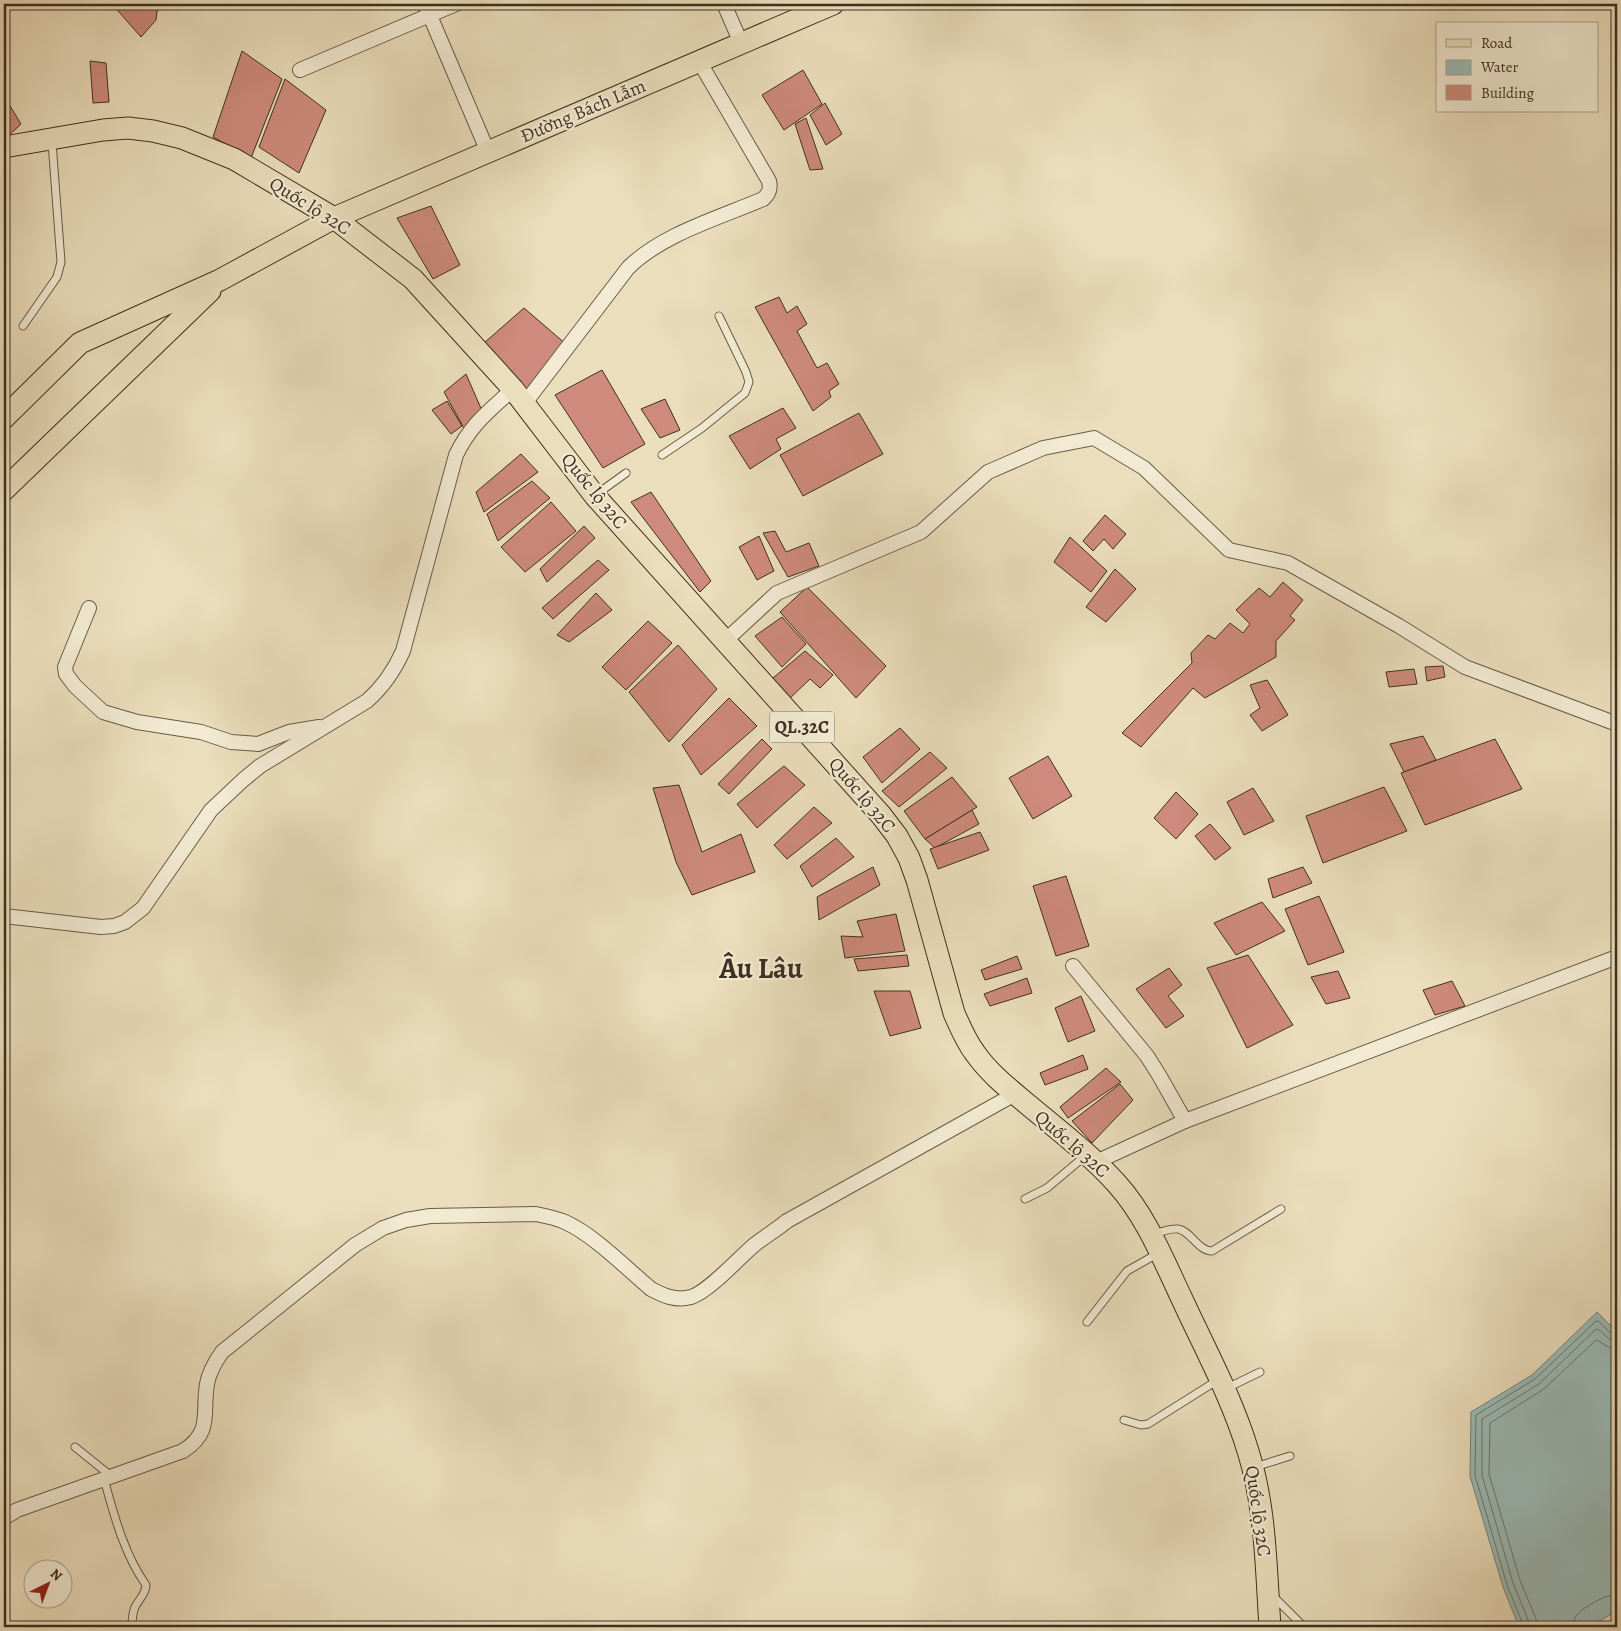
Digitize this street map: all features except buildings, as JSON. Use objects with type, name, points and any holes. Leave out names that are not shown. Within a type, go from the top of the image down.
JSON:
[{"type":"main road","name":"Đường Bách Lẫm","points":[[220,280],[334,218],[833,4]]},
{"type":"main road","name":"Quốc lộ 32C","points":[[4,147],[103,130],[128,128],[153,131],[182,138],[234,159],[334,218],[412,279],[519,396],[595,496],[881,814],[897,836],[917,880],[954,1013],[974,1053],[990,1072],[1092,1158],[1118,1185],[1140,1215],[1222,1384],[1233,1407],[1253,1468],[1260,1505],[1270,1627]]},
{"type":"main road","points":[[4,418],[80,344],[220,280]]},
{"type":"main road","points":[[4,490],[220,280]]},
{"type":"street","points":[[300,70],[428,9],[456,4]]},
{"type":"street","points":[[724,4],[741,43]]},
{"type":"street","points":[[428,9],[488,152]]},
{"type":"street","points":[[4,916],[101,927],[114,926],[125,922],[143,908],[211,810],[227,794],[260,766],[371,697],[387,680],[403,651],[456,454],[478,420],[519,396],[639,257],[659,243],[763,199],[769,193],[769,181],[699,61]]},
{"type":"street","points":[[725,641],[777,593],[921,532],[988,472],[1042,448],[1094,438],[1144,468],[1228,550],[1288,563],[1399,626],[1465,668],[1617,724]]},
{"type":"street","points":[[89,608],[65,667],[66,674],[75,686],[103,712],[137,722],[201,732],[231,742],[258,744],[289,732],[326,726]]},
{"type":"street","points":[[1092,1158],[1617,957]]},
{"type":"street","points":[[1073,966],[1147,1056],[1185,1121]]},
{"type":"street","points":[[4,1518],[17,1510],[182,1451],[195,1442],[200,1435],[205,1420],[207,1385],[210,1373],[222,1352],[354,1245],[383,1228],[406,1220],[430,1216],[536,1214],[550,1217],[566,1222],[581,1231],[651,1289],[661,1295],[683,1298],[702,1292],[755,1245],[787,1221],[1015,1094]]},
{"type":"lane","points":[[23,326],[57,277],[61,262],[52,139]]},
{"type":"lane","points":[[662,455],[702,428],[745,393],[749,382],[719,316]]},
{"type":"lane","points":[[595,496],[626,473]]},
{"type":"lane","points":[[1025,1199],[1046,1188],[1092,1158]]},
{"type":"lane","points":[[1087,1322],[1127,1271],[1172,1229],[1180,1229],[1203,1249],[1212,1251],[1281,1209]]},
{"type":"lane","points":[[1124,1420],[1142,1425],[1148,1424],[1222,1384],[1260,1372]]},
{"type":"lane","points":[[75,1447],[108,1478],[117,1527],[146,1585],[146,1589],[132,1617],[132,1627]]},
{"type":"lane","points":[[1253,1468],[1290,1456]]},
{"type":"lane","points":[[1268,1591],[1304,1627]]},
{"type":"water","points":[[1597,1312],[1617,1332],[1617,1611],[1589,1627],[1519,1627],[1503,1587],[1470,1476],[1471,1412],[1532,1375]]},
{"type":"district","name":"Âu Lâu","points":[[761,968]]}]
